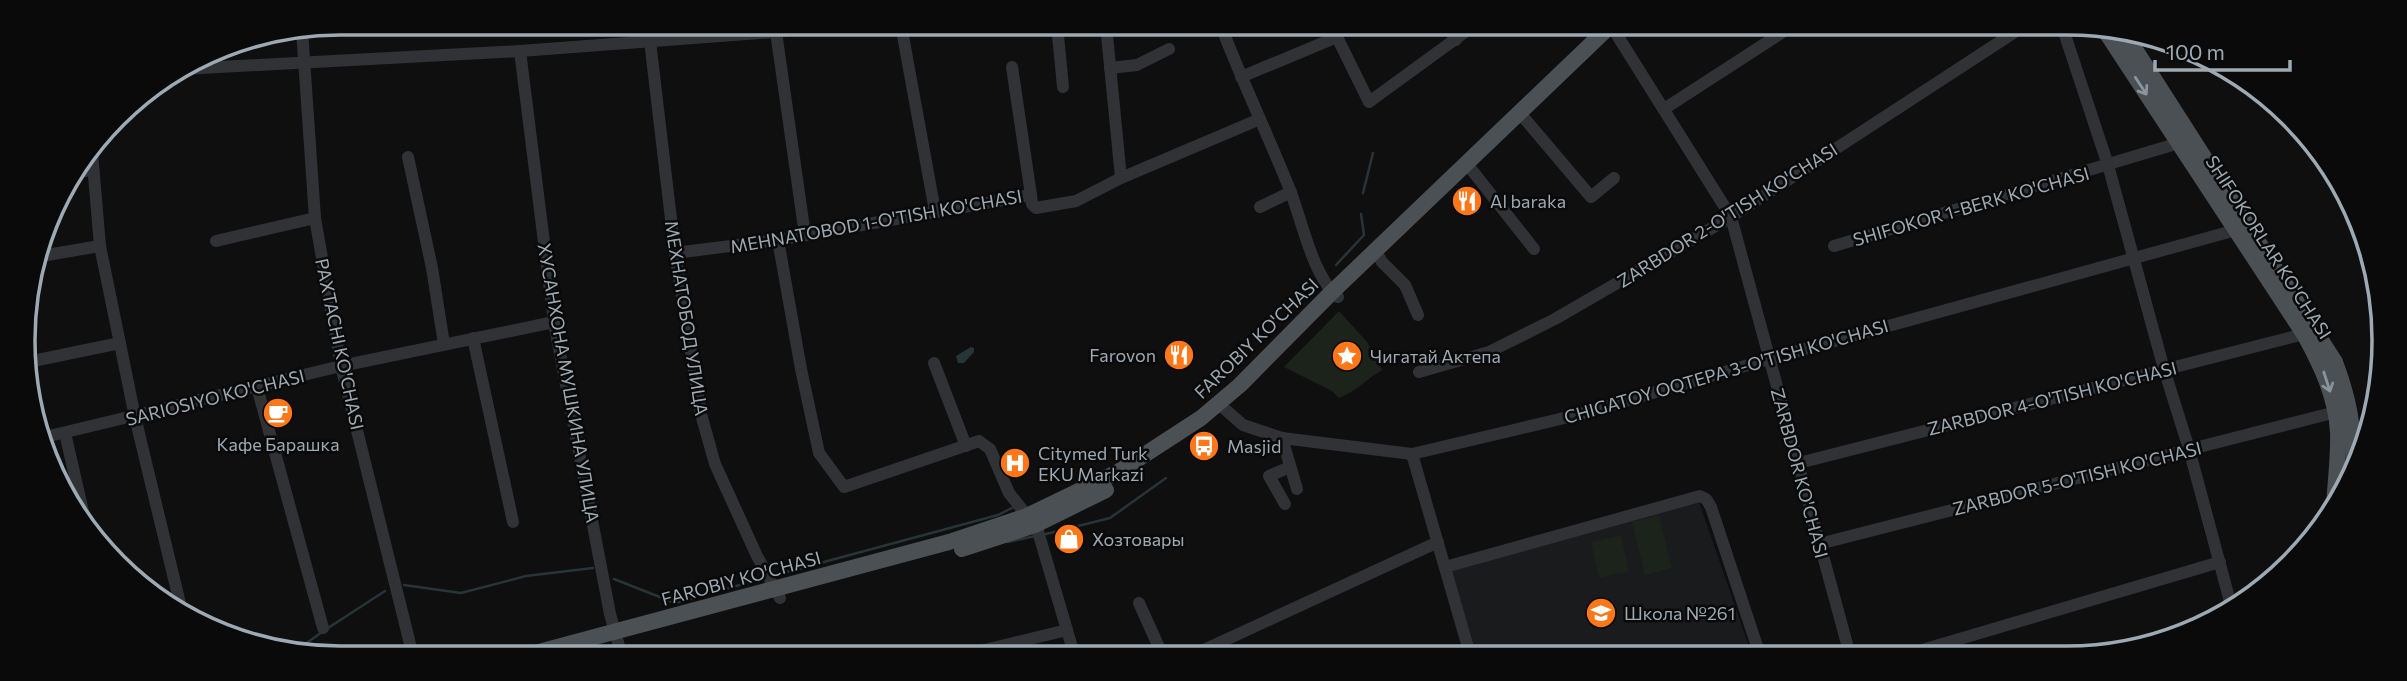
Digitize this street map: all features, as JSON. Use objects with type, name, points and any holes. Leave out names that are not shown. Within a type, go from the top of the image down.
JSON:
[{"type":"main road","name":"FAROBIY KO'CHASI","points":[[587,646],[617,642],[778,593],[936,557],[1003,537],[1028,516],[1077,506],[1118,483],[1189,439],[1335,294],[1608,35]]},
{"type":"main road","name":"SHIFOKORLAR KO'CHASI","points":[[2110,39],[2304,334],[2322,367],[2336,412],[2338,434],[2335,485]]},
{"type":"main road","name":"SHIFOKORLAR KO'CHASI","points":[[2130,42],[2335,362],[2346,393],[2353,446]]},
{"type":"main road","name":"FAROBIY KO'CHASI","points":[[1377,254],[1471,169],[1522,115]]},
{"type":"street","name":"МЕХНАТОБОД УЛИЦА","points":[[649,35],[675,253],[701,414],[715,464],[778,593]]},
{"type":"street","points":[[204,68],[520,51],[702,35]]},
{"type":"street","points":[[776,35],[805,235]]},
{"type":"street","points":[[903,35],[935,211]]},
{"type":"street","points":[[1058,35],[1063,87]]},
{"type":"street","points":[[1107,35],[1121,177]]},
{"type":"street","points":[[1225,35],[1291,192],[1318,267],[1328,288],[1335,294]]},
{"type":"street","points":[[1453,35],[1456,40]]},
{"type":"street","points":[[1241,77],[1337,37],[1368,102],[1462,35]]},
{"type":"street","name":"ZARBDOR KO'CHASI","points":[[1619,35],[1731,217],[1847,646]]},
{"type":"street","points":[[1664,109],[1778,35]]},
{"type":"street","name":"ZARBDOR 2-O'TISH KO'CHASI","points":[[1419,372],[1474,357],[1555,319],[1731,217],[2010,35]]},
{"type":"street","points":[[2065,35],[2108,165],[2229,599]]},
{"type":"street","name":"PAXTACHI KO'CHASI","points":[[302,38],[315,218],[341,366],[411,646]]},
{"type":"street","points":[[1110,68],[1137,65],[1169,49]]},
{"type":"street","name":"ХУСАНХОНА МУШКИНА УЛИЦА","points":[[520,51],[554,321],[617,642]]},
{"type":"street","points":[[1012,67],[1031,195]]},
{"type":"street","points":[[1522,115],[1591,197],[1614,178]]},
{"type":"street","name":"MEHNATOBOD 1-O'TISH KO'CHASI","points":[[675,253],[778,240],[1031,195],[1032,204],[1036,208],[1064,205],[1121,177],[1260,119]]},
{"type":"street","name":"SHIFOKOR 1-BERK KO'CHASI","points":[[1834,246],[2179,143]]},
{"type":"street","points":[[408,157],[432,268],[444,344]]},
{"type":"street","points":[[92,163],[100,246],[135,417],[179,600]]},
{"type":"street","points":[[1471,169],[1534,249]]},
{"type":"street","points":[[86,171],[92,170]]},
{"type":"street","points":[[1260,207],[1291,192]]},
{"type":"street","points":[[216,241],[315,218]]},
{"type":"street","name":"CHIGATOY OQTEPA 3-O'TISH KO'CHASI","points":[[1222,407],[1243,425],[1282,438],[1412,454],[1577,415],[2236,230]]},
{"type":"street","points":[[778,240],[819,453],[844,487],[979,441],[990,449],[1009,493],[1040,535],[1072,646]]},
{"type":"street","points":[[47,255],[100,246]]},
{"type":"street","points":[[1377,254],[1405,285],[1418,314]]},
{"type":"street","name":"SARIOSIYO KO'CHASI","points":[[50,436],[341,366],[554,321]]},
{"type":"street","name":"ZARBDOR 4-O'TISH KO'CHASI","points":[[1799,463],[2304,334]]},
{"type":"street","points":[[472,338],[513,522]]},
{"type":"street","points":[[36,360],[120,342]]},
{"type":"street","points":[[934,363],[966,446]]},
{"type":"street","points":[[257,387],[323,628]]},
{"type":"street","name":"ZARBDOR 5-O'TISH KO'CHASI","points":[[1819,544],[2336,412]]},
{"type":"street","points":[[65,433],[81,501]]},
{"type":"street","points":[[1282,438],[1297,489]]},
{"type":"street","points":[[1412,454],[1465,646]]},
{"type":"street","points":[[1284,505],[1269,476],[1290,467]]},
{"type":"street","points":[[1445,567],[1700,496],[1706,499],[1711,507],[1757,646]]},
{"type":"street","points":[[1212,646],[1438,542]]},
{"type":"street","points":[[1935,646],[2220,562]]},
{"type":"street","points":[[1139,603],[1158,646]]},
{"type":"street","points":[[1001,646],[1067,630]]},
{"type":"shaded area","points":[[1339,311],[1367,342],[1382,370],[1339,398],[1332,391],[1284,367]]},
{"type":"shaded area","points":[[971,347],[974,352],[964,363],[958,363],[956,356]]},
{"type":"shaded area","name":"Школа №261","points":[[1699,502],[1749,646],[1474,646],[1451,571]]},
{"type":"shaded area","points":[[1659,516],[1672,568],[1645,575],[1632,522]]},
{"type":"shaded area","points":[[1621,535],[1629,571],[1599,578],[1591,542]]},
{"type":"waterway","points":[[1363,193],[1373,153]]},
{"type":"waterway","points":[[1336,265],[1364,235],[1361,214]]},
{"type":"waterway","points":[[1042,535],[1110,518],[1166,478]]},
{"type":"waterway","points":[[772,576],[998,515],[1014,507]]},
{"type":"waterway","points":[[1008,542],[1035,536]]},
{"type":"waterway","points":[[404,585],[461,593],[526,576],[593,568]]},
{"type":"waterway","points":[[614,579],[675,603],[765,578]]},
{"type":"waterway","points":[[328,628],[385,591]]},
{"type":"waterway","points":[[306,643],[322,632]]},
{"type":"place","name":"Al baraka","points":[[1467,201]]},
{"type":"place","name":"Farovon","points":[[1179,355]]},
{"type":"place","name":"Чигатай Актепа","points":[[1347,356]]},
{"type":"place","name":"Кафе Барашка","points":[[278,413]]},
{"type":"place","name":"Masjid","points":[[1204,446]]},
{"type":"place","name":"Citymed Turk EKU Markazi","points":[[1015,463]]},
{"type":"place","name":"Хозтовары","points":[[1069,539]]},
{"type":"place","name":"Школа №261","points":[[1601,613]]}]
